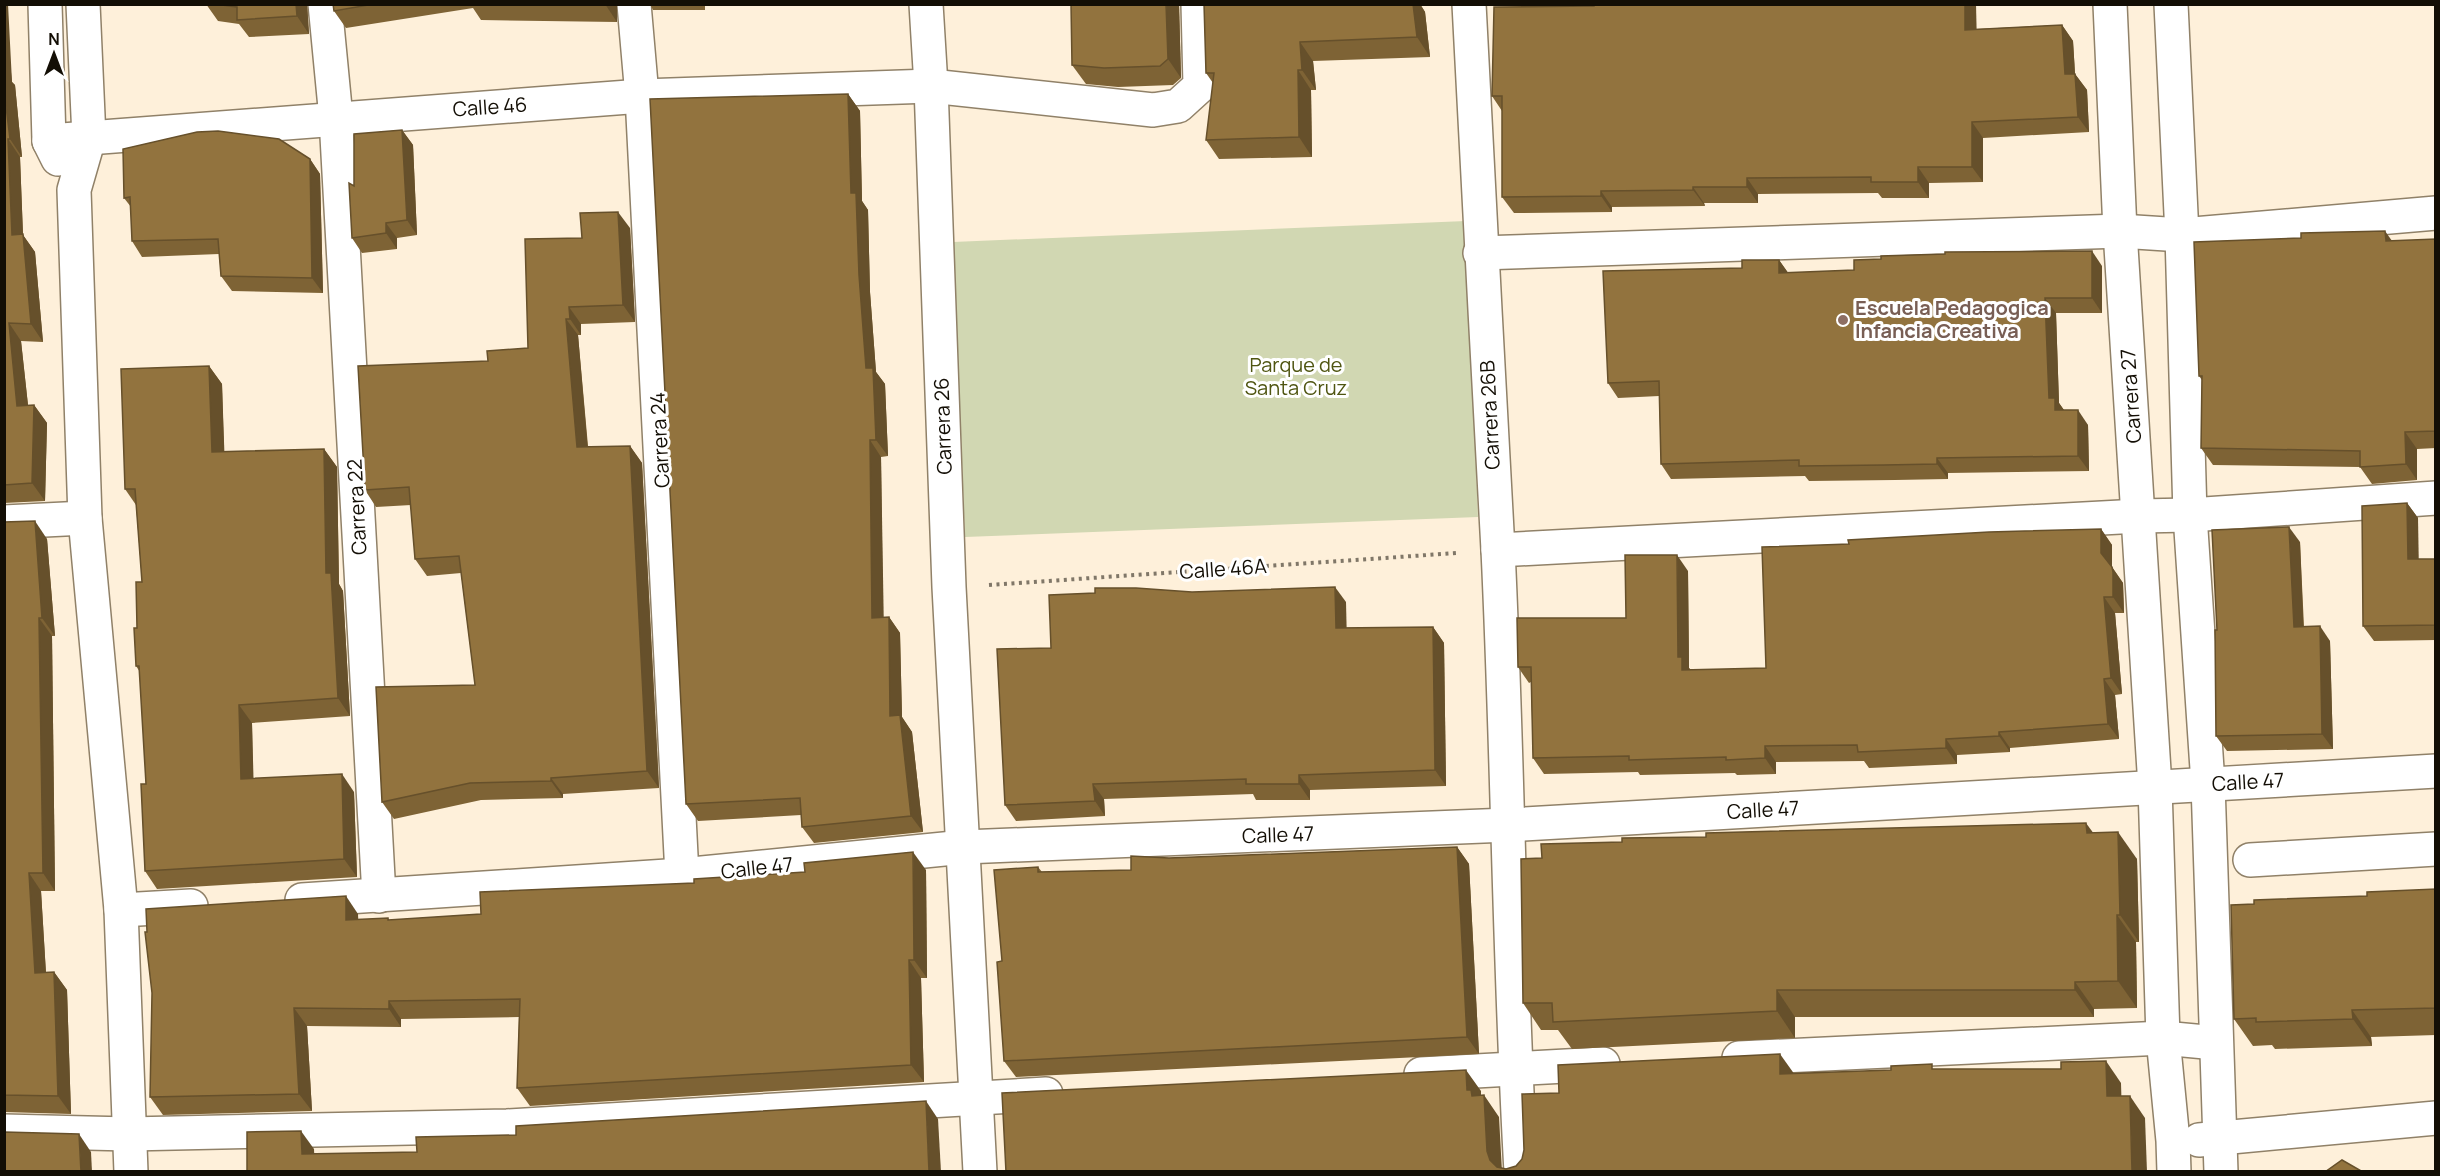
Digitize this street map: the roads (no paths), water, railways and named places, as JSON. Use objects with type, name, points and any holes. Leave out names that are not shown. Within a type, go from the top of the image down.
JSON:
[{"type":"street","points":[[45,4],[49,141],[74,190]]},
{"type":"street","points":[[83,4],[89,138],[74,190],[85,518],[121,910],[130,1172]]},
{"type":"street","name":"Carrera 22","points":[[325,4],[336,118],[379,896]]},
{"type":"street","name":"Carrera 24","points":[[634,4],[642,96],[682,875]]},
{"type":"street","name":"Carrera 26","points":[[926,4],[949,587],[980,1172]]},
{"type":"street","name":"Calle 46","points":[[49,141],[642,96],[931,86],[1153,110],[1178,106],[1200,86],[1198,4]]},
{"type":"street","name":"Carrera 26B","points":[[1469,4],[1480,253],[1498,550],[1515,1069],[1521,1172]]},
{"type":"street","name":"Carrera 27","points":[[2110,4],[2120,231],[2155,787],[2163,1038],[2173,1156]]},
{"type":"street","points":[[2171,4],[2182,236],[2190,515],[2208,784],[2221,1172]]},
{"type":"street","points":[[1480,253],[2120,231],[2182,236],[2436,213]]},
{"type":"street","points":[[1498,550],[2190,515],[2436,498]]},
{"type":"street","points":[[4,522],[85,518]]},
{"type":"street","name":"Calle 47","points":[[273,902],[682,875],[964,847],[1508,825],[2436,771]]},
{"type":"street","points":[[2250,860],[2436,849]]},
{"type":"street","points":[[121,910],[226,904]]},
{"type":"street","points":[[1715,1059],[2163,1038],[2216,1043]]},
{"type":"street","points":[[1396,1075],[1633,1063]]},
{"type":"street","points":[[4,1131],[129,1134],[507,1126],[1073,1092]]},
{"type":"street","points":[[2173,1156],[2219,1139],[2436,1118]]},
{"type":"place","name":"Escuela Pedagogica Infancia Creativa","points":[[1843,320]]},
{"type":"park label","name":"Parque de Santa Cruz","points":[[1296,376]]}]
